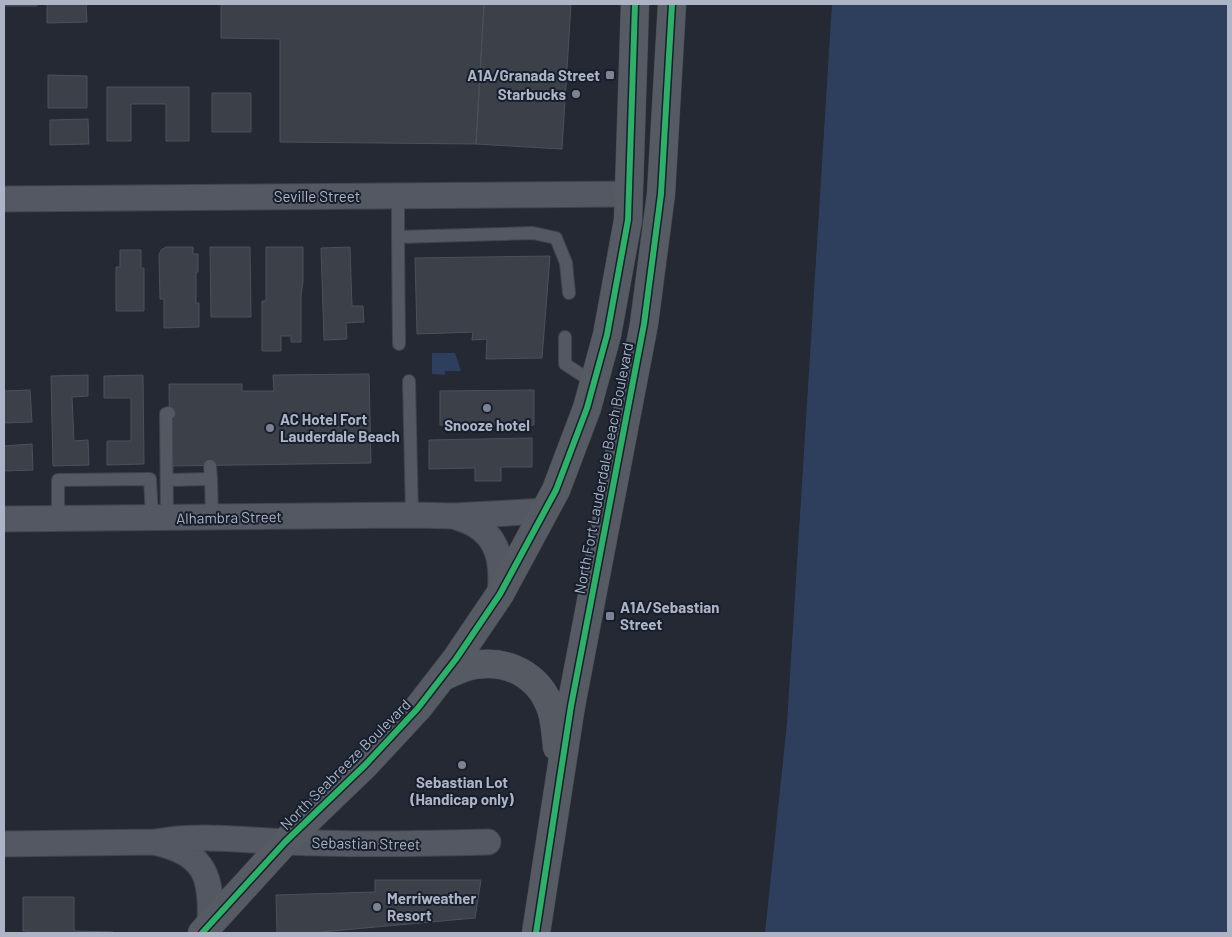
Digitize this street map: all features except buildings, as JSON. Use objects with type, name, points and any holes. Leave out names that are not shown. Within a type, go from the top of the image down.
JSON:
[{"type":"main road","name":"North Fort Lauderdale Beach Boulevard","points":[[575,442],[587,408],[607,335],[628,220],[635,4]]},
{"type":"main road","name":"North Fort Lauderdale Beach Boulevard","points":[[536,933],[560,773],[587,619],[644,324],[661,194],[672,4]]},
{"type":"main road","name":"North Seabreeze Boulevard","points":[[206,928],[285,842],[395,734],[442,677],[500,594],[556,490],[575,442]]},
{"type":"main road","points":[[442,677],[472,665],[493,663],[507,666],[526,674],[548,702],[553,716],[560,773]]},
{"type":"street","name":"Seville Street","points":[[4,199],[629,194]]},
{"type":"street","name":"Alhambra Street","points":[[4,519],[454,516],[544,511]]},
{"type":"street","name":"Alhambra Street","points":[[454,516],[470,521],[482,528],[492,539],[501,566],[500,594]]},
{"type":"street","name":"Sebastian Street","points":[[4,844],[156,842],[169,839],[200,838],[285,842],[412,844],[488,842]]},
{"type":"street","name":"Sebastian Street","points":[[156,842],[174,846],[188,853],[199,864],[210,889],[206,928]]},
{"type":"lane","points":[[398,195],[399,344]]},
{"type":"lane","points":[[398,237],[533,233],[556,238],[566,263],[569,293]]},
{"type":"lane","points":[[565,337],[565,364],[594,383]]},
{"type":"lane","points":[[410,381],[412,515]]},
{"type":"lane","points":[[159,518],[167,480],[168,442],[166,414],[169,413]]},
{"type":"lane","points":[[210,466],[212,517]]},
{"type":"lane","points":[[58,519],[58,480],[150,480],[159,518]]},
{"type":"lane","points":[[167,480],[211,480]]},
{"type":"water","points":[[832,4],[1228,4],[1228,933],[765,933],[787,723]]},
{"type":"water","points":[[432,353],[455,353],[461,371],[445,371],[445,375],[432,374]]},
{"type":"cycle path","points":[[202,933],[285,842],[365,765],[418,708],[456,659],[500,594],[556,490],[587,408],[607,335],[628,220],[635,4]]},
{"type":"cycle path","points":[[536,933],[571,706],[644,324],[661,194],[672,4]]},
{"type":"place","name":"A1A/Granada Street","points":[[610,75]]},
{"type":"place","name":"Starbucks","points":[[576,94]]},
{"type":"place","name":"Snooze hotel","points":[[487,408]]},
{"type":"place","name":"AC Hotel Fort Lauderdale Beach","points":[[270,428]]},
{"type":"place","name":"A1A/Sebastian Street","points":[[610,616]]},
{"type":"place","name":"Sebastian Lot (Handicap only)","points":[[462,765]]},
{"type":"place","name":"Merriweather Resort","points":[[377,907]]}]
